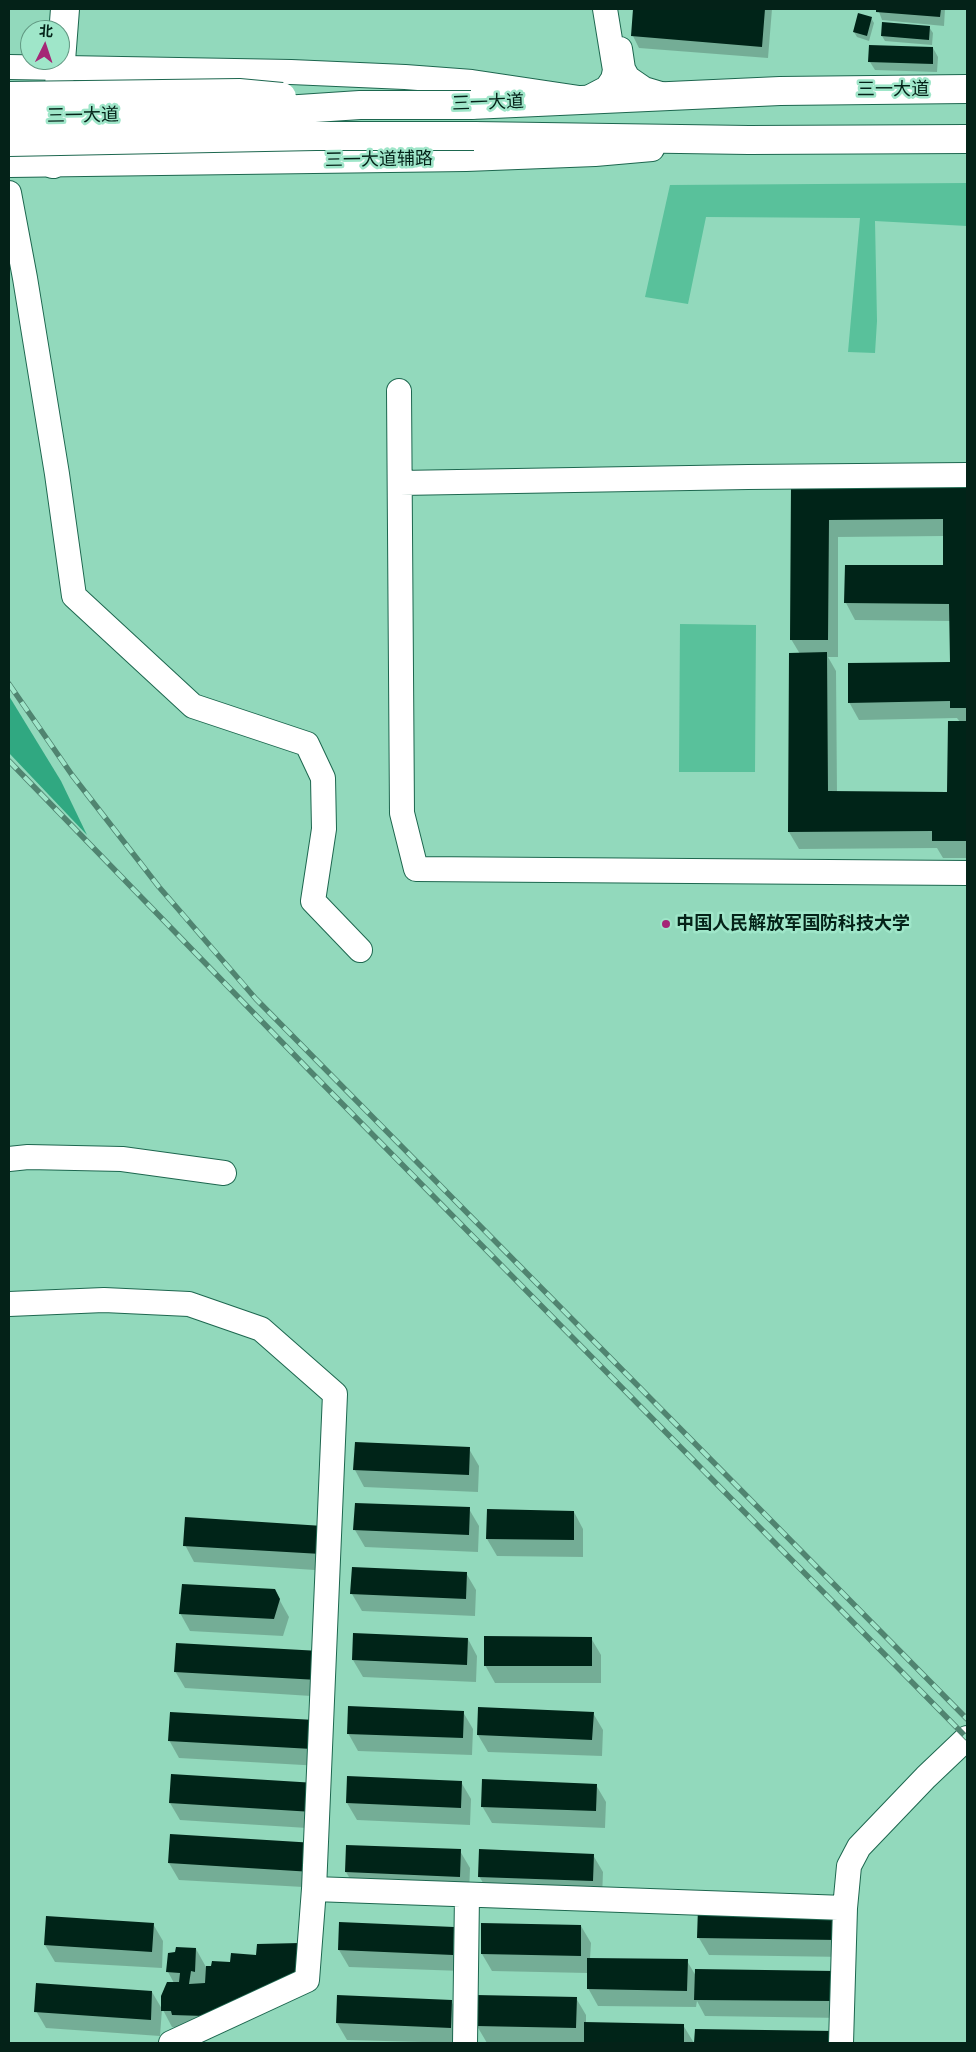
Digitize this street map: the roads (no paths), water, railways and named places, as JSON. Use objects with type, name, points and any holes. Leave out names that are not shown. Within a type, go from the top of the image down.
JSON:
[{"type":"main road","points":[[70,53],[79,9]]},
{"type":"main road","points":[[60,164],[67,70]]},
{"type":"main road","name":"三一大道","points":[[9,117],[239,113],[360,105],[471,105],[586,98],[780,91],[967,89]]},
{"type":"main road","points":[[9,96],[239,93],[360,105]]},
{"type":"main road","name":"三一大道","points":[[9,142],[316,136],[749,140],[967,139]]},
{"type":"street","points":[[70,68],[405,76],[472,82],[586,98],[607,88],[613,79],[613,58],[605,9]]},
{"type":"street","points":[[613,9],[623,69],[628,78],[644,89],[666,95]]},
{"type":"street","name":"三一大道辅路","points":[[9,165],[466,159],[595,154],[749,140]]},
{"type":"street","points":[[9,193],[54,455],[74,596],[193,706],[307,744],[322,778],[324,829],[313,901],[360,950]]},
{"type":"street","points":[[399,392],[402,813],[416,870],[967,873]]},
{"type":"street","points":[[400,483],[967,475]]},
{"type":"street","points":[[9,1159],[28,1157],[122,1159],[224,1173]]},
{"type":"street","points":[[9,1304],[104,1300],[189,1304],[261,1329],[335,1394],[314,1889],[307,1980],[171,2043]]},
{"type":"street","points":[[841,2043],[845,1908],[849,1866],[859,1847],[926,1777],[967,1738]]},
{"type":"street","points":[[314,1889],[845,1908]]},
{"type":"street","points":[[465,2043],[467,1894]]},
{"type":"railway","points":[[9,684],[72,775],[159,887],[256,999],[967,1719]]},
{"type":"railway","points":[[9,761],[308,1069],[967,1738]]},
{"type":"place","name":"中国人民解放军国防科技大学","points":[[666,924]]}]
